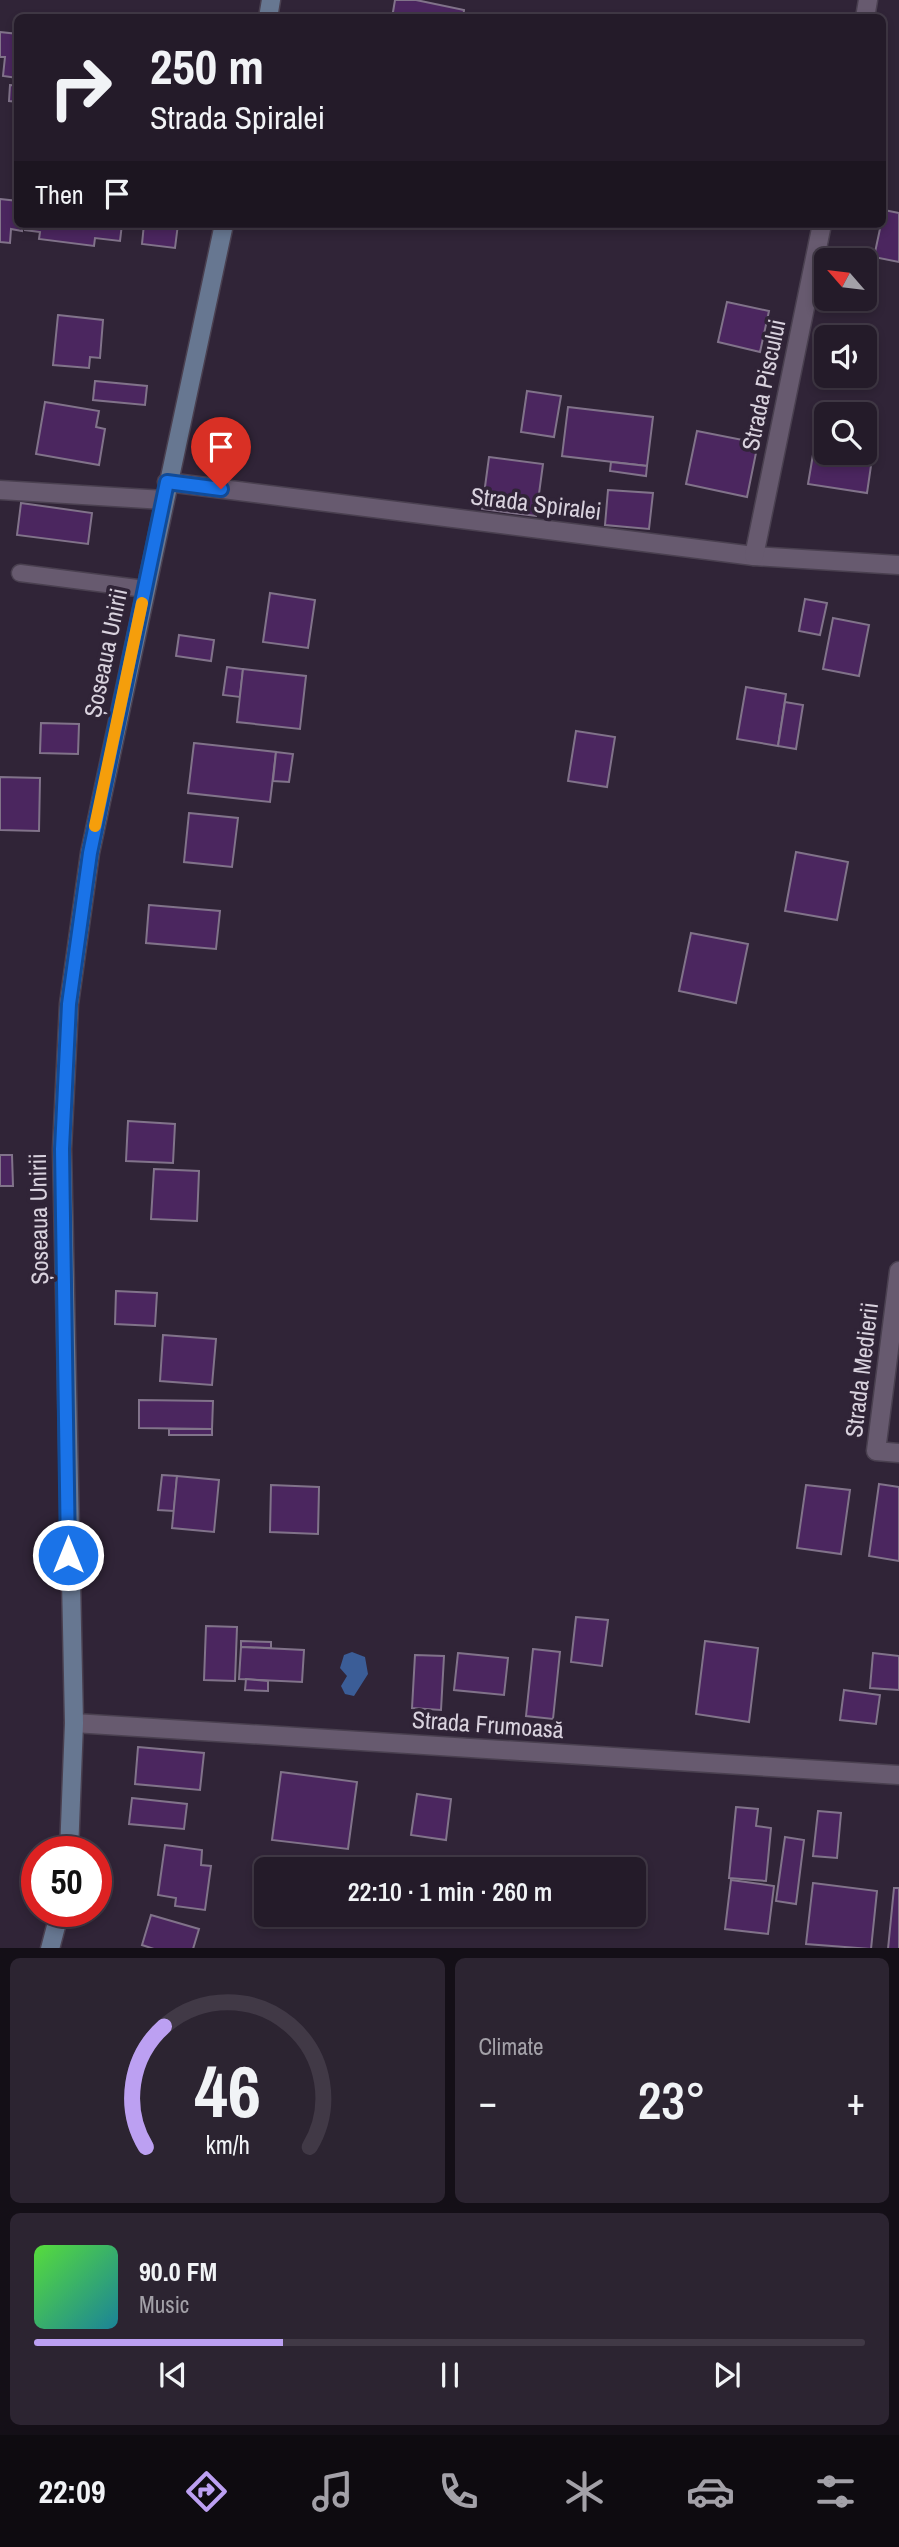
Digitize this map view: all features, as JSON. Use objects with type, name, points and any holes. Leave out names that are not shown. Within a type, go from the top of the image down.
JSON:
[{"type":"main road","name":"Șoseaua Unirii","points":[[70,1836],[74,1723],[62,1149],[71,991],[90,853],[223,228]]},
{"type":"main road","points":[[50,1948],[56,1927]]},
{"type":"street","name":"Strada Piscului","points":[[754,556],[821,228]]},
{"type":"street","name":"Strada Spiralei","points":[[0,490],[166,491],[754,556],[899,565]]},
{"type":"street","name":"Strada Medierii","points":[[899,1272],[876,1451],[899,1453]]},
{"type":"street","name":"Strada Frumoasă","points":[[74,1723],[899,1775]]},
{"type":"lane","points":[[19,573],[145,589]]},
{"type":"water","points":[[352,1652],[365,1657],[368,1674],[354,1696],[345,1694],[341,1686],[347,1676],[340,1668],[344,1655]]},
{"type":"building","points":[[395,0],[416,0],[464,10],[464,14],[393,14]]},
{"type":"building","points":[[0,32],[14,34],[14,77],[3,76],[5,57],[0,57]]},
{"type":"building","points":[[10,85],[14,86],[14,102],[9,101]]},
{"type":"building","points":[[0,199],[14,201],[14,228],[22,228],[22,231],[11,229],[10,243],[0,242]]},
{"type":"building","points":[[886,210],[899,213],[899,262],[877,258],[876,248],[880,228],[886,228]]},
{"type":"building","points":[[122,228],[120,241],[95,238],[94,246],[39,239],[40,232],[25,230]]},
{"type":"building","points":[[144,228],[178,228],[175,248],[142,244]]},
{"type":"building","points":[[727,302],[769,311],[760,352],[718,342]]},
{"type":"building","points":[[58,315],[103,320],[100,358],[90,357],[89,368],[53,365]]},
{"type":"building","points":[[95,381],[147,386],[145,405],[93,400]]},
{"type":"building","points":[[527,391],[561,396],[554,437],[521,432]]},
{"type":"building","points":[[45,402],[99,411],[96,427],[105,429],[99,465],[36,454]]},
{"type":"building","points":[[568,407],[653,417],[647,466],[562,456]]},
{"type":"building","points":[[697,431],[758,443],[747,497],[686,484]]},
{"type":"building","points":[[814,449],[814,465],[871,465],[867,493],[808,484]]},
{"type":"building","points":[[489,457],[543,464],[536,516],[482,509]]},
{"type":"building","points":[[611,462],[647,466],[646,476],[610,471]]},
{"type":"building","points":[[608,490],[653,493],[649,529],[605,525]]},
{"type":"building","points":[[21,503],[92,513],[88,544],[17,535]]},
{"type":"building","points":[[270,593],[315,600],[308,648],[263,642]]},
{"type":"building","points":[[805,599],[827,603],[820,635],[799,631]]},
{"type":"building","points":[[833,618],[869,625],[859,676],[823,669]]},
{"type":"building","points":[[179,635],[214,640],[211,661],[176,656]]},
{"type":"building","points":[[227,667],[243,669],[240,697],[223,695]]},
{"type":"building","points":[[243,669],[306,676],[300,729],[237,722]]},
{"type":"building","points":[[746,687],[786,694],[778,746],[737,739]]},
{"type":"building","points":[[785,702],[803,705],[796,749],[778,746]]},
{"type":"building","points":[[41,723],[79,724],[78,754],[40,753]]},
{"type":"building","points":[[576,731],[615,737],[607,787],[568,781]]},
{"type":"building","points":[[194,743],[276,752],[270,802],[188,793]]},
{"type":"building","points":[[276,752],[293,754],[289,782],[273,781]]},
{"type":"building","points":[[0,777],[40,778],[39,831],[0,830]]},
{"type":"building","points":[[189,813],[238,818],[232,867],[184,862]]},
{"type":"building","points":[[796,852],[848,862],[837,920],[785,911]]},
{"type":"building","points":[[149,905],[220,911],[216,949],[146,943]]},
{"type":"building","points":[[691,933],[748,944],[736,1003],[679,991]]},
{"type":"building","points":[[128,1121],[175,1124],[173,1163],[126,1161]]},
{"type":"building","points":[[0,1155],[12,1155],[13,1186],[0,1186]]},
{"type":"building","points":[[154,1169],[199,1171],[197,1221],[151,1219]]},
{"type":"building","points":[[116,1291],[157,1293],[155,1326],[115,1324]]},
{"type":"building","points":[[163,1335],[216,1339],[212,1385],[160,1381]]},
{"type":"building","points":[[139,1400],[213,1401],[212,1429],[139,1428]]},
{"type":"building","points":[[169,1429],[212,1429],[212,1435],[169,1435]]},
{"type":"building","points":[[162,1475],[177,1476],[174,1511],[158,1510]]},
{"type":"building","points":[[177,1476],[219,1480],[214,1532],[172,1528]]},
{"type":"building","points":[[879,1484],[899,1487],[899,1561],[869,1556]]},
{"type":"building","points":[[271,1485],[319,1487],[318,1534],[270,1532]]},
{"type":"building","points":[[806,1485],[850,1490],[841,1554],[797,1548]]},
{"type":"building","points":[[576,1617],[608,1620],[602,1666],[571,1662]]},
{"type":"building","points":[[206,1626],[237,1627],[235,1681],[204,1680]]},
{"type":"building","points":[[241,1641],[271,1642],[271,1648],[241,1647]]},
{"type":"building","points":[[705,1641],[758,1648],[749,1722],[696,1714]]},
{"type":"building","points":[[241,1647],[304,1650],[302,1682],[239,1679]]},
{"type":"building","points":[[533,1649],[560,1652],[553,1719],[526,1716]]},
{"type":"building","points":[[458,1653],[508,1658],[504,1695],[454,1690]]},
{"type":"building","points":[[873,1653],[899,1656],[899,1690],[870,1688]]},
{"type":"building","points":[[415,1655],[444,1656],[441,1710],[412,1708]]},
{"type":"building","points":[[246,1679],[268,1681],[268,1691],[245,1690]]},
{"type":"building","points":[[844,1690],[880,1695],[876,1724],[840,1720]]},
{"type":"building","points":[[138,1747],[204,1753],[200,1790],[135,1784]]},
{"type":"building","points":[[281,1772],[357,1782],[348,1849],[272,1840]]},
{"type":"building","points":[[417,1794],[451,1799],[446,1840],[411,1835]]},
{"type":"building","points":[[132,1798],[187,1804],[184,1829],[129,1824]]},
{"type":"building","points":[[736,1807],[758,1809],[756,1826],[771,1828],[766,1881],[729,1878]]},
{"type":"building","points":[[818,1811],[841,1813],[837,1858],[813,1856]]},
{"type":"building","points":[[785,1837],[804,1840],[796,1904],[776,1901]]},
{"type":"building","points":[[165,1845],[202,1850],[201,1865],[211,1866],[205,1910],[175,1906],[176,1898],[158,1895]]},
{"type":"building","points":[[731,1880],[774,1886],[768,1934],[725,1929]]},
{"type":"building","points":[[813,1883],[877,1891],[871,1948],[806,1944]]},
{"type":"building","points":[[894,1888],[899,1888],[899,1948],[888,1948]]},
{"type":"building","points":[[151,1915],[199,1929],[193,1948],[151,1948],[142,1945]]},
{"type":"slow traffic","points":[[95,826],[142,603]]},
{"type":"route","points":[[68,1555],[62,1149],[69,1004],[80,914],[90,853],[167,482],[221,489]]}]
